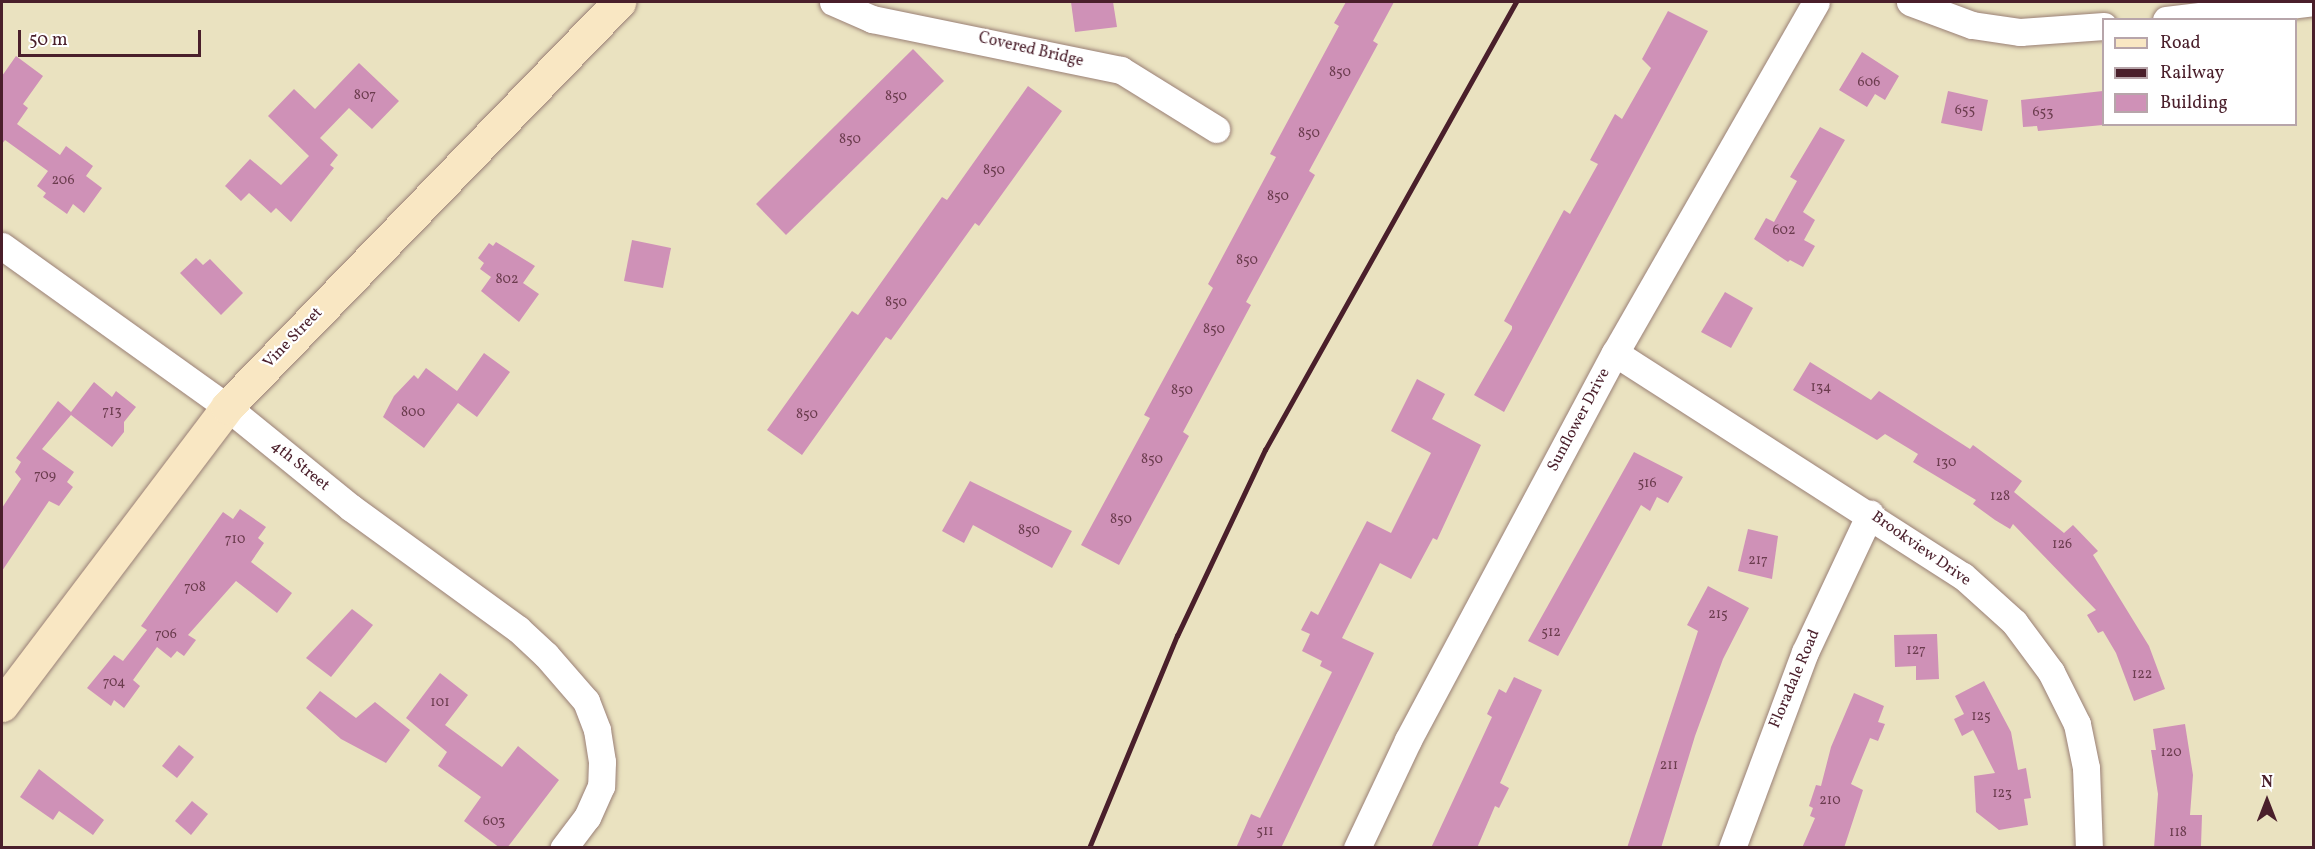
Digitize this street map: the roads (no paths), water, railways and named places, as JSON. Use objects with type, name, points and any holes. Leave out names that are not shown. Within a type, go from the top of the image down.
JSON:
[{"type":"street","name":"Vine Street","points":[[2,705],[227,407],[619,2]]},
{"type":"street","name":"Covered Bridge","points":[[833,2],[872,19],[1122,70],[1216,129]]},
{"type":"street","name":"Sunflower Drive","points":[[1357,848],[1408,740],[1615,353],[1816,2]]},
{"type":"street","points":[[1910,2],[1972,25],[2020,32],[2102,26]]},
{"type":"street","points":[[2182,18],[2313,2]]},
{"type":"street","name":"4th Street","points":[[2,246],[227,407],[350,507],[518,629],[546,655],[585,701],[597,730],[601,786],[587,817],[564,848]]},
{"type":"street","name":"Brookview Drive","points":[[1615,353],[1870,514],[1963,576],[2014,622],[2051,672],[2077,724],[2086,768],[2089,848]]},
{"type":"street","name":"Floradale Road","points":[[1732,848],[1805,652],[1870,514]]},
{"type":"railway","points":[[1089,848],[1177,636],[1265,450],[1516,2]]}]
